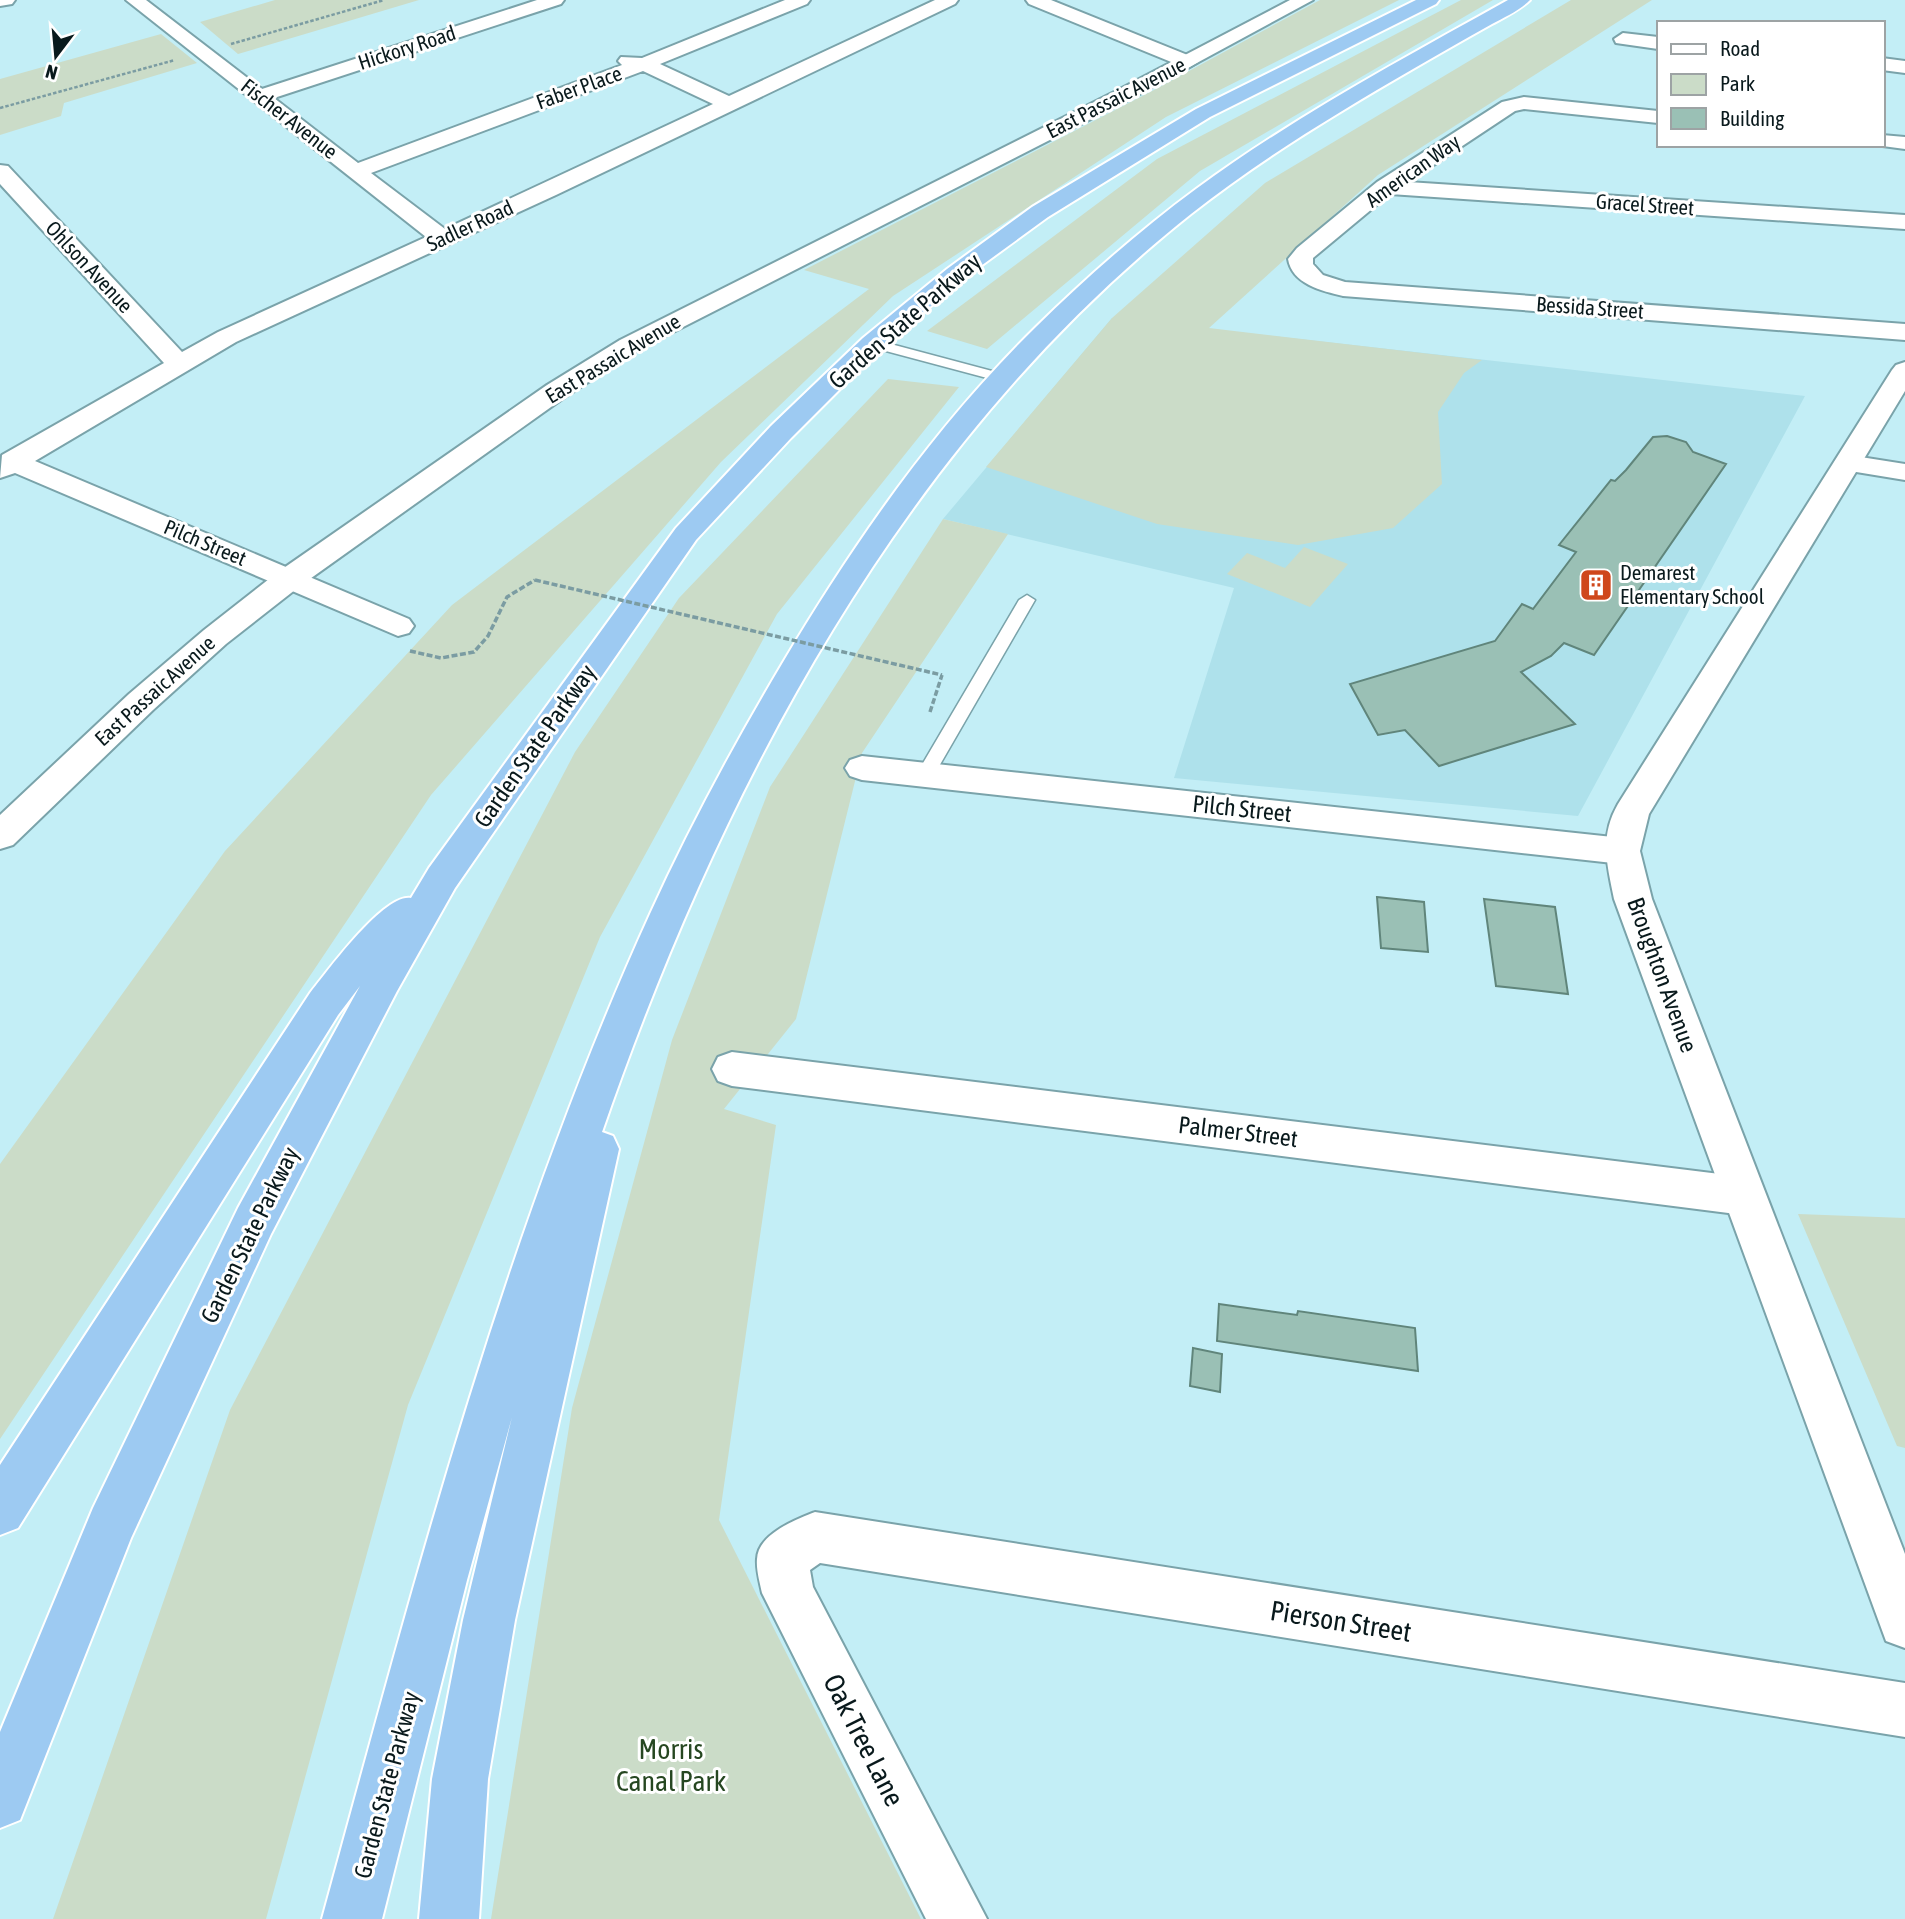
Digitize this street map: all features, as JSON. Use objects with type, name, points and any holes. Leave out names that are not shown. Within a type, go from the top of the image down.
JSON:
[{"type":"highway","name":"Garden State Parkway","points":[[0,1800],[111,1527],[254,1222],[382,982],[442,878],[686,534],[781,432],[872,343],[966,266],[1040,212],[1122,159],[1259,83],[1430,0]]},
{"type":"highway","name":"Garden State Parkway","points":[[352,1919],[454,1528],[548,1226],[633,994],[713,814],[793,667],[869,548],[935,458],[1002,378],[1071,306],[1214,186],[1284,138],[1356,93],[1521,0]]},
{"type":"highway","points":[[0,1510],[324,1004],[363,954],[442,878]]},
{"type":"highway","points":[[449,1919],[460,1779],[489,1620],[633,994]]},
{"type":"street","points":[[0,1],[6,0]]},
{"type":"street","name":"Fischer Avenue","points":[[135,0],[442,238]]},
{"type":"street","name":"Hickory Road","points":[[259,96],[555,0]]},
{"type":"street","name":"Faber Place","points":[[356,171],[644,64],[801,0]]},
{"type":"street","name":"Sadler Road","points":[[6,465],[227,337],[949,0]]},
{"type":"street","name":"East Passaic Avenue","points":[[0,836],[141,702],[215,637],[289,579],[481,442],[629,345],[1188,62],[1304,0]]},
{"type":"street","points":[[1044,1],[1188,62]]},
{"type":"street","points":[[1623,39],[1657,43]]},
{"type":"street","points":[[609,57],[644,64],[729,104]]},
{"type":"street","points":[[1884,64],[1905,67]]},
{"type":"street","name":"American Way","points":[[1308,251],[1385,187],[1503,109],[1524,103],[1657,117]]},
{"type":"street","points":[[1884,141],[1905,144]]},
{"type":"street","name":"Ohlson Avenue","points":[[0,171],[179,364]]},
{"type":"street","name":"Gracel Street","points":[[1385,187],[1905,222]]},
{"type":"street","points":[[0,202],[23,196]]},
{"type":"street","name":"Bessida Street","points":[[1308,251],[1300,259],[1306,274],[1315,280],[1343,289],[1905,332]]},
{"type":"street","name":"Broughton Avenue","points":[[1905,370],[1631,813],[1622,850],[1633,899],[1905,1622]]},
{"type":"street","points":[[1848,463],[1905,472]]},
{"type":"street","name":"Pilch Street","points":[[6,465],[398,626]]},
{"type":"street","name":"Pilch Street","points":[[862,768],[1622,850]]},
{"type":"street","name":"Palmer Street","points":[[732,1069],[1744,1196]]},
{"type":"street","name":"Pierson Street","points":[[782,1558],[815,1537],[1905,1710]]},
{"type":"street","name":"Oak Tree Lane","points":[[782,1558],[788,1593],[957,1919]]},
{"type":"lane","points":[[872,343],[1002,378]]},
{"type":"lane","points":[[925,775],[1027,600]]},
{"type":"path","points":[[226,45],[384,0]]},
{"type":"path","points":[[0,108],[181,58]]},
{"type":"path","points":[[398,626],[413,633],[406,650],[428,659],[466,656],[487,639],[506,598],[535,580],[942,675]]},
{"type":"shaded area","name":"Demarest Elementary School","points":[[1112,318],[1805,396],[1578,816],[1174,778],[1234,588],[943,519]]},
{"type":"green space","points":[[275,0],[419,0],[238,54],[200,22]]},
{"type":"green space","points":[[1320,0],[1399,0],[1166,117],[893,296],[721,462],[431,795],[0,1439],[0,1164],[225,851],[452,605],[869,289],[804,270],[1154,90]]},
{"type":"green space","points":[[1461,0],[1493,0],[1200,171],[987,349],[927,331],[1157,159]]},
{"type":"green space","points":[[1571,0],[1652,0],[1378,175],[1209,328],[1482,360],[1464,373],[1438,412],[1442,484],[1393,528],[1298,545],[1157,524],[986,467],[1112,318],[1265,183]]},
{"type":"green space","points":[[161,34],[197,63],[64,103],[61,116],[0,135],[0,79]]},
{"type":"green space","points":[[888,379],[959,387],[777,614],[600,937],[408,1405],[266,1919],[53,1919],[230,1410],[575,752],[679,598]]},
{"type":"green space","name":"Morris Canal Park","points":[[943,519],[1008,534],[862,753],[796,1019],[724,1109],[776,1125],[719,1520],[921,1919],[491,1919],[572,1408],[672,1040],[770,787]]},
{"type":"green space","points":[[1304,547],[1348,564],[1310,607],[1227,574],[1247,553],[1285,568]]},
{"type":"green space","points":[[1798,1214],[1905,1218],[1905,1448],[1897,1446]]},
{"type":"building","name":"Demarest Elementary School","points":[[1667,436],[1686,442],[1693,452],[1726,464],[1594,655],[1564,643],[1551,656],[1521,672],[1575,724],[1439,766],[1405,730],[1378,735],[1350,684],[1495,641],[1522,604],[1533,609],[1576,552],[1559,545],[1611,480],[1615,481],[1626,470],[1653,437]]},
{"type":"building","points":[[1377,897],[1424,902],[1428,952],[1381,948]]},
{"type":"building","points":[[1484,899],[1555,907],[1568,994],[1496,986]]},
{"type":"building","points":[[1219,1304],[1297,1315],[1298,1311],[1415,1328],[1418,1371],[1217,1341]]},
{"type":"building","points":[[1193,1348],[1222,1354],[1220,1392],[1190,1386]]},
{"type":"place","name":"Demarest Elementary School","points":[[1596,585]]}]
